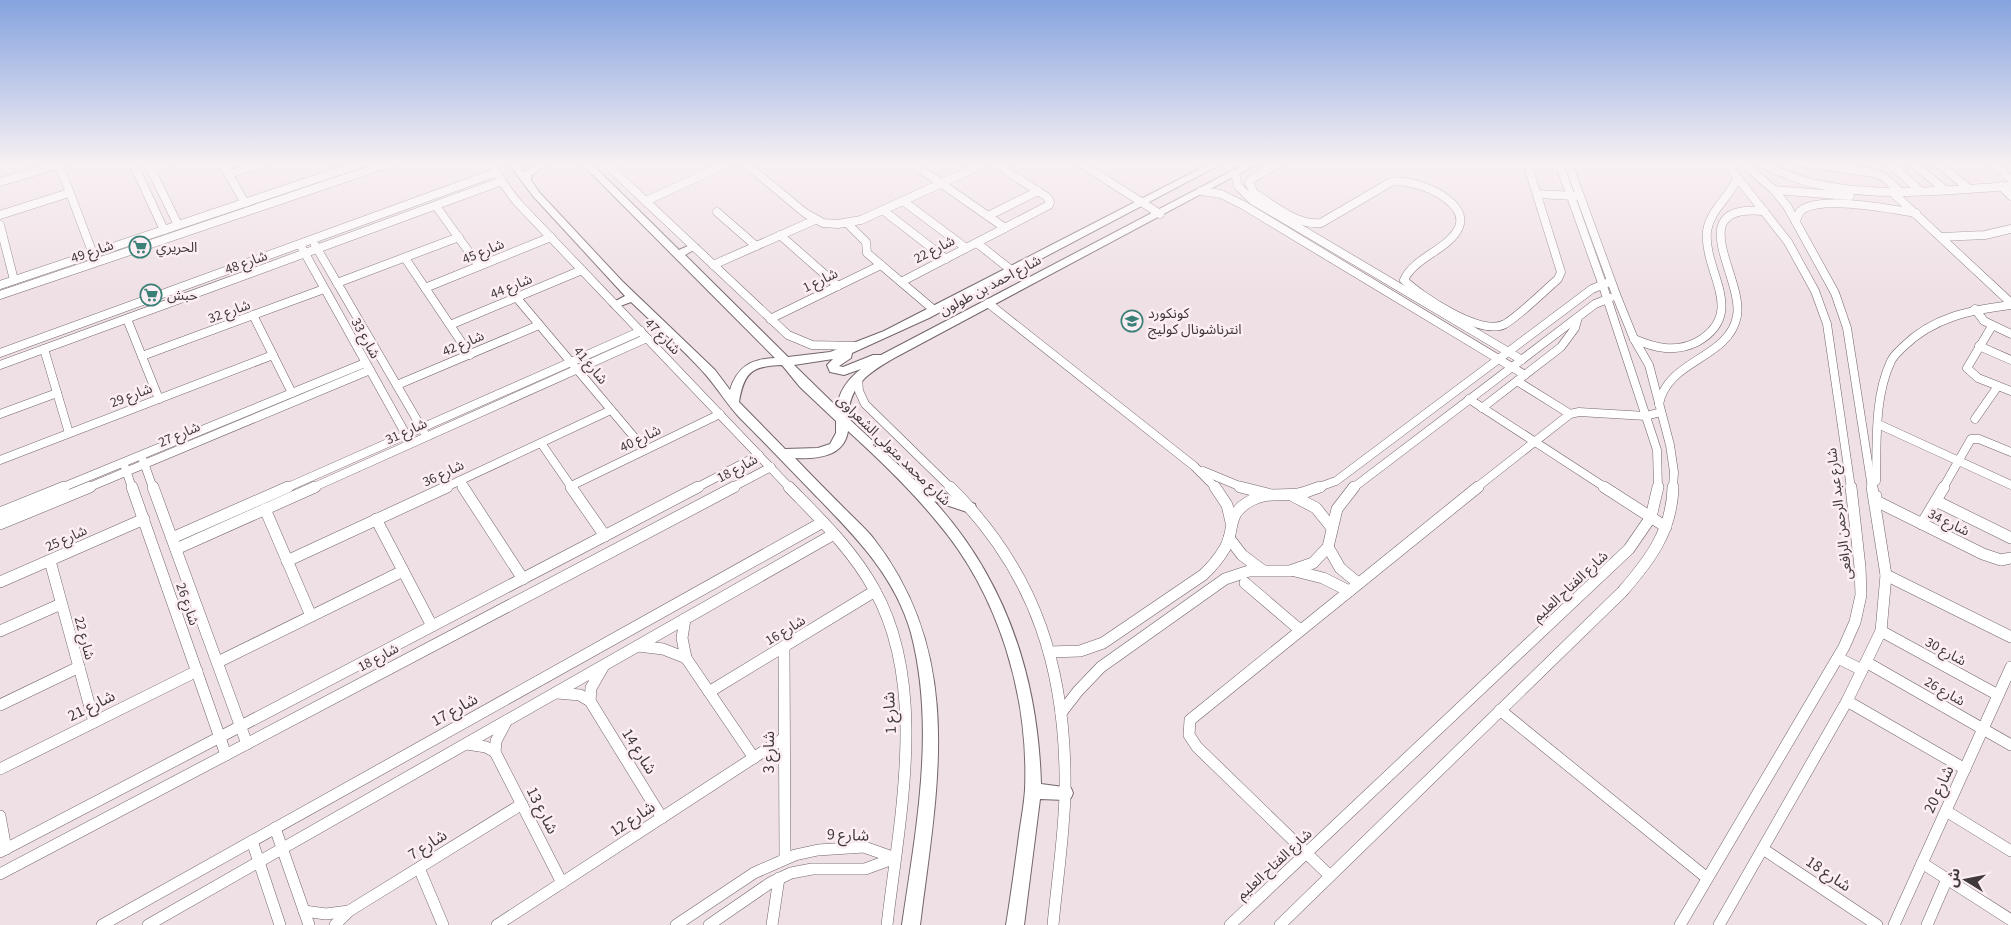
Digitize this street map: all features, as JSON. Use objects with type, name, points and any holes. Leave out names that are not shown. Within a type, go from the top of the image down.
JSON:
[{"type":"street","points":[[0,215],[29,206]]},
{"type":"street","points":[[74,206],[93,254]]},
{"type":"street","points":[[153,206],[164,230]]},
{"type":"street","points":[[169,206],[178,225]]},
{"type":"street","name":"شارع 49","points":[[0,285],[235,206]]},
{"type":"street","name":"شارع 49","points":[[0,295],[262,206]]},
{"type":"street","name":"شارع 48","points":[[0,353],[401,206]]},
{"type":"street","points":[[436,206],[479,266]]},
{"type":"street","name":"شارع 48","points":[[0,365],[436,206]]},
{"type":"street","name":"شارع 47","points":[[522,206],[823,522]]},
{"type":"street","points":[[547,206],[632,297],[710,373],[733,403],[868,541],[882,559],[901,592],[918,633],[927,674],[931,716],[931,761],[911,925]]},
{"type":"street","name":"شارع محمد متولي الشعراوى","points":[[630,206],[784,360],[809,390],[842,418],[917,489],[951,527],[974,561],[994,599],[1011,641],[1023,687],[1031,737],[1033,791],[1015,922]]},
{"type":"street","points":[[651,206],[788,335],[805,344],[826,347],[860,346]]},
{"type":"street","points":[[798,206],[815,220],[831,224],[848,224],[893,206]]},
{"type":"street","points":[[910,206],[966,248]]},
{"type":"street","points":[[974,206],[1005,228]]},
{"type":"street","points":[[988,216],[1008,206]]},
{"type":"street","name":"شارع 22","points":[[901,282],[1047,206]]},
{"type":"street","name":"شارع احمد بن طولون","points":[[733,403],[735,386],[742,373],[756,364],[774,360],[823,358],[860,346],[1136,206]]},
{"type":"street","points":[[1147,206],[1160,214]]},
{"type":"street","name":"شارع احمد بن طولون","points":[[782,453],[810,454],[824,452],[836,445],[843,436],[843,401],[849,389],[858,378],[908,345],[1174,206]]},
{"type":"street","points":[[1245,206],[1525,375]]},
{"type":"street","points":[[1262,206],[1522,360]]},
{"type":"street","points":[[1277,206],[1306,223],[1321,223],[1350,206]]},
{"type":"street","points":[[1454,206],[1460,215],[1459,229],[1408,271],[1404,280],[1468,321],[1482,326],[1495,327],[1505,324],[1560,276],[1560,265],[1541,206]]},
{"type":"street","name":"شارع الفتاح العليم","points":[[1280,925],[1622,592],[1649,561],[1666,527],[1673,500],[1674,472],[1670,444],[1649,365],[1634,339],[1617,297],[1607,283],[1580,206]]},
{"type":"street","points":[[1634,339],[1651,347],[1670,350],[1680,349],[1704,338],[1713,329],[1719,319],[1722,308],[1722,296],[1708,248],[1706,234],[1708,221],[1718,206]]},
{"type":"street","name":"شارع عبد الرحمن الرافعى","points":[[1680,925],[1838,658],[1856,622],[1861,595],[1852,494],[1827,324],[1815,291],[1788,242],[1760,206]]},
{"type":"street","points":[[1720,925],[1847,700],[1881,631],[1886,575],[1876,501],[1847,328],[1834,293],[1787,206]]},
{"type":"street","points":[[1796,222],[1801,210],[1813,206]]},
{"type":"street","points":[[1859,206],[1916,213]]},
{"type":"street","points":[[1909,206],[2011,304]]},
{"type":"street","points":[[884,211],[946,259]]},
{"type":"street","points":[[1330,876],[1197,747],[1190,739],[1187,729],[1190,720],[1534,441],[1570,414],[1591,412],[1646,416],[1660,408],[1664,388],[1675,376],[1715,349],[1726,339],[1734,327],[1738,314],[1738,300],[1720,241],[1722,225],[1732,213],[1739,211],[1764,211]]},
{"type":"street","points":[[717,212],[756,246]]},
{"type":"street","points":[[713,265],[815,220]]},
{"type":"street","points":[[848,224],[865,240],[867,252],[934,310]]},
{"type":"street","points":[[0,225],[3,246],[14,280]]},
{"type":"street","points":[[1941,237],[1985,235],[2011,229]]},
{"type":"street","points":[[780,235],[838,286]]},
{"type":"street","points":[[337,283],[459,237]]},
{"type":"street","name":"شارع 45","points":[[425,288],[551,237]]},
{"type":"street","name":"شارع 33","points":[[311,239],[427,437]]},
{"type":"street","points":[[1788,242],[1799,246],[1808,243]]},
{"type":"street","points":[[977,243],[1011,270]]},
{"type":"street","name":"شارع 33","points":[[299,244],[411,444]]},
{"type":"street","points":[[678,254],[694,247]]},
{"type":"street","points":[[404,258],[470,355]]},
{"type":"street","name":"شارع 1","points":[[770,319],[881,265]]},
{"type":"street","name":"شارع 44","points":[[450,325],[582,270]]},
{"type":"street","points":[[1194,466],[1234,485],[1271,494],[1291,495],[1316,489],[1336,481],[1509,352],[1607,283]]},
{"type":"street","name":"شارع الفتاح العليم","points":[[1230,925],[1629,549],[1651,517],[1659,484],[1657,450],[1607,299],[1607,283]]},
{"type":"street","name":"شارع 32","points":[[142,356],[324,289]]},
{"type":"street","name":"شارع 41","points":[[516,297],[646,450]]},
{"type":"street","points":[[615,304],[632,297]]},
{"type":"street","points":[[1290,571],[1313,563],[1328,548],[1332,528],[1342,501],[1354,487],[1595,304],[1617,297]]},
{"type":"street","points":[[988,303],[1194,466],[1219,488],[1230,510],[1229,538],[1219,558],[1203,575],[1103,643],[1080,652],[1050,652]]},
{"type":"street","points":[[1876,501],[1878,424],[1882,386],[1892,359],[1911,336],[1939,320],[1975,309],[2011,304]]},
{"type":"street","points":[[1975,309],[1984,321],[2011,334]]},
{"type":"street","points":[[252,315],[292,393]]},
{"type":"street","points":[[1482,408],[1561,347],[1575,328],[1578,317]]},
{"type":"street","points":[[127,319],[159,399]]},
{"type":"street","name":"شارع 42","points":[[397,385],[539,325]]},
{"type":"street","points":[[1992,326],[1967,368],[1978,378],[2011,391]]},
{"type":"street","name":"شارع 31","points":[[172,538],[571,362],[644,335]]},
{"type":"street","name":"شارع 31","points":[[176,549],[577,370],[644,335]]},
{"type":"street","points":[[860,346],[835,363],[834,369],[844,371],[908,345]]},
{"type":"street","points":[[1980,346],[2011,360]]},
{"type":"street","points":[[44,349],[69,433]]},
{"type":"street","name":"شارع 29","points":[[0,460],[273,355]]},
{"type":"street","name":"شارع 27","points":[[0,524],[292,393],[367,366]]},
{"type":"street","name":"شارع 27","points":[[143,459],[367,366]]},
{"type":"street","points":[[858,378],[859,391],[865,404],[990,530],[1014,565],[1034,606],[1050,652],[1061,713],[1065,793],[1053,925]]},
{"type":"street","points":[[1517,381],[1570,414]]},
{"type":"street","points":[[1976,419],[1998,386]]},
{"type":"street","points":[[0,414],[57,392]]},
{"type":"street","points":[[1469,399],[1666,527]]},
{"type":"street","name":"شارع 36","points":[[287,561],[611,410]]},
{"type":"street","name":"شارع 40","points":[[571,486],[720,414]]},
{"type":"street","points":[[1878,424],[2011,485]]},
{"type":"street","points":[[1922,524],[1969,442],[1974,438],[2011,452]]},
{"type":"street","points":[[541,443],[605,536]]},
{"type":"street","name":"شارع 18","points":[[3,851],[760,455]]},
{"type":"street","name":"شارع 26","points":[[143,459],[247,744]]},
{"type":"street","name":"شارع 26","points":[[125,467],[226,755]]},
{"type":"street","name":"شارع 27","points":[[0,513],[125,467]]},
{"type":"street","name":"شارع 18","points":[[0,874],[771,467]]},
{"type":"street","points":[[459,481],[523,579]]},
{"type":"street","points":[[917,489],[970,508]]},
{"type":"street","points":[[1231,522],[1239,509],[1253,499],[1271,494]]},
{"type":"street","points":[[1291,495],[1317,507],[1327,517],[1332,528]]},
{"type":"street","name":"شارع 34","points":[[1876,501],[1995,560],[2011,558]]},
{"type":"street","points":[[1936,501],[2011,538]]},
{"type":"street","points":[[265,509],[311,616]]},
{"type":"street","points":[[376,519],[432,626]]},
{"type":"street","name":"شارع 25","points":[[0,582],[144,520]]},
{"type":"street","name":"شارع 1","points":[[823,522],[846,546],[866,574],[895,638],[904,675],[908,715],[907,758],[887,925]]},
{"type":"street","name":"شارع 17","points":[[102,925],[823,522]]},
{"type":"street","points":[[148,925],[834,534]]},
{"type":"street","points":[[1229,538],[1242,555],[1262,570]]},
{"type":"street","points":[[1328,548],[1334,561],[1344,573],[1358,583]]},
{"type":"street","name":"شارع 22","points":[[50,561],[94,722]]},
{"type":"street","points":[[1061,713],[1078,691],[1101,668],[1225,579],[1243,572],[1262,570],[1310,572],[1331,579],[1349,591]]},
{"type":"street","points":[[218,662],[403,571]]},
{"type":"street","points":[[1886,575],[2011,637]]},
{"type":"street","points":[[1245,583],[1300,630]]},
{"type":"street","name":"شارع 16","points":[[709,692],[875,591]]},
{"type":"street","points":[[0,631],[61,604]]},
{"type":"street","points":[[685,619],[682,645],[686,658],[754,758]]},
{"type":"street","name":"شارع 30","points":[[1881,631],[1998,695]]},
{"type":"street","points":[[638,646],[672,651],[686,658]]},
{"type":"street","name":"شارع 3","points":[[784,647],[785,857]]},
{"type":"street","name":"شارع 26","points":[[1838,658],[1864,666],[2011,745]]},
{"type":"street","points":[[556,692],[580,695],[590,701],[594,682],[604,665]]},
{"type":"street","name":"شارع 20","points":[[1894,925],[2011,667]]},
{"type":"street","points":[[0,705],[79,668]]},
{"type":"street","name":"شارع 21","points":[[0,769],[197,671]]},
{"type":"street","points":[[1847,700],[1965,769]]},
{"type":"street","name":"شارع 14","points":[[590,701],[662,818]]},
{"type":"street","points":[[1500,710],[1707,878]]},
{"type":"street","points":[[465,744],[476,744],[495,752],[500,730],[507,720]]},
{"type":"street","name":"شارع 12","points":[[497,925],[784,738]]},
{"type":"street","name":"شارع 13","points":[[495,752],[562,883]]},
{"type":"street","points":[[1033,791],[1065,793]]},
{"type":"street","name":"شارع 7","points":[[335,925],[349,911],[522,804]]},
{"type":"street","points":[[1946,811],[2011,851]]},
{"type":"street","points":[[0,816],[3,851]]},
{"type":"street","points":[[275,828],[309,925]]},
{"type":"street","points":[[252,841],[280,925]]},
{"type":"street","name":"شارع 9","points":[[676,925],[743,879],[768,864],[785,857],[811,850],[868,848],[895,858]]},
{"type":"street","name":"شارع 18","points":[[1763,849],[1877,925]]},
{"type":"street","points":[[709,925],[757,891],[792,873],[812,869],[865,869],[895,858]]},
{"type":"street","points":[[1922,863],[2011,920]]},
{"type":"street","points":[[419,868],[443,925]]},
{"type":"street","points":[[772,925],[779,878]]},
{"type":"street","points":[[1927,925],[1947,879]]},
{"type":"street","name":"شارع 7","points":[[304,911],[318,914],[333,914],[349,911]]},
{"type":"place","name":"الحريري","points":[[140,247]]},
{"type":"place","name":"حبش","points":[[151,295]]},
{"type":"place","name":"كونكورد انترناشونال كوليج","points":[[1132,321]]}]
